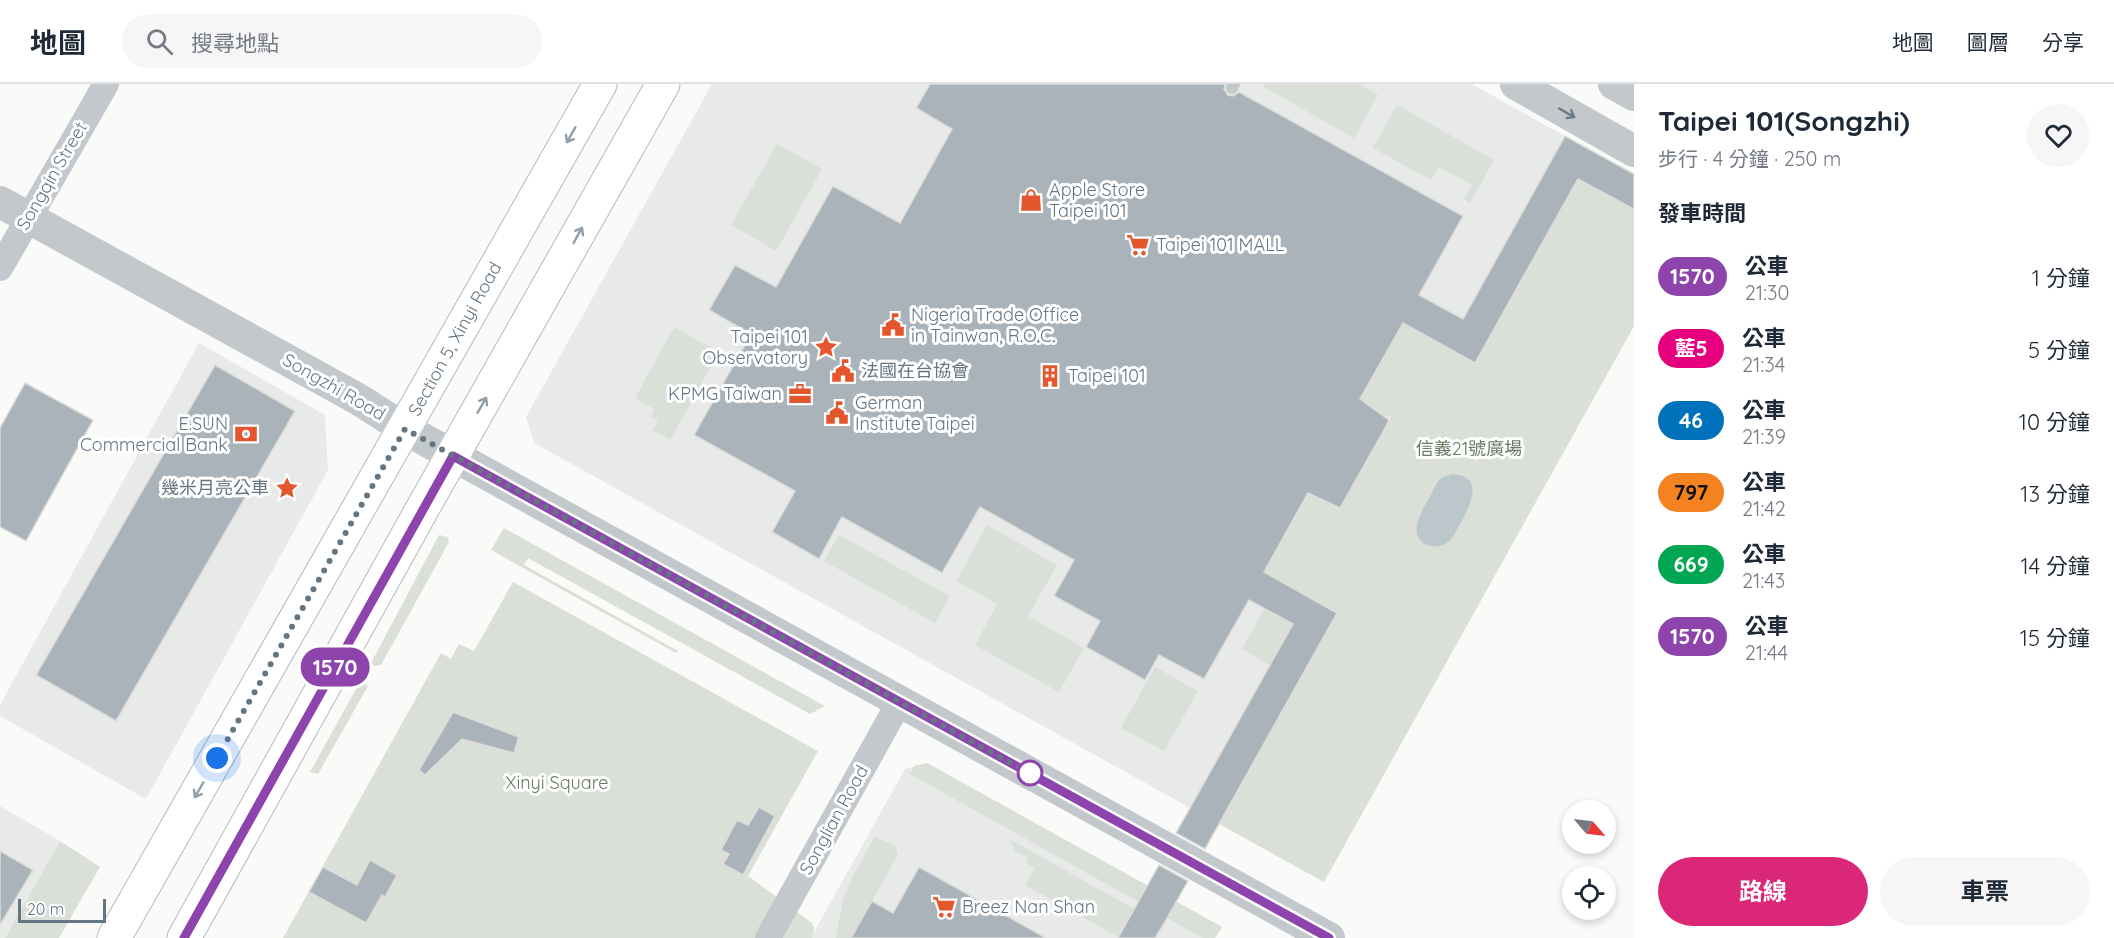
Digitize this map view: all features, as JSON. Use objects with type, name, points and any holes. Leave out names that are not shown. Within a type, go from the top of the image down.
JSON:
[{"type":"main road","name":"Section 5, Xinyi Road","points":[[114,938],[600,84]]},
{"type":"main road","points":[[184,938],[663,84]]},
{"type":"street","name":"Songqin Street","points":[[0,268],[105,84]]},
{"type":"street","points":[[1516,84],[1634,151]]},
{"type":"street","points":[[1614,84],[1634,95]]},
{"type":"street","name":"Songzhi Road","points":[[0,202],[358,399],[453,456],[1329,938]]},
{"type":"street","name":"Songlian Road","points":[[768,938],[900,701]]},
{"type":"shaded area","name":"Taipei 101","points":[[712,84],[1472,84],[1593,152],[1475,363],[1391,417],[1339,511],[1331,504],[1264,572],[1337,613],[1219,824],[534,443],[526,417]]},
{"type":"shaded area","points":[[199,343],[325,415],[328,470],[146,799],[0,716],[0,705]]},
{"type":"shaded area","points":[[1451,474],[1468,479],[1472,485],[1471,499],[1465,515],[1450,540],[1442,545],[1432,546],[1419,538],[1417,525],[1419,517],[1436,484]]},
{"type":"shaded area","points":[[927,763],[1222,927],[1215,938],[679,938],[812,923],[814,932],[905,769]]},
{"type":"shaded area","points":[[0,806],[60,841],[5,938],[0,938]]},
{"type":"green space","points":[[1265,84],[1359,84],[1378,95],[1354,138],[1264,87]]},
{"type":"green space","points":[[1397,105],[1494,160],[1470,203],[1464,199],[1472,185],[1439,167],[1431,180],[1373,148]]},
{"type":"green space","points":[[777,144],[822,169],[776,251],[731,225]]},
{"type":"green space","name":"信義21號廣場","points":[[1593,152],[1634,174],[1634,326],[1324,882],[1219,824],[1337,613],[1264,572],[1308,494],[1339,510],[1391,417],[1381,414],[1360,400],[1403,323],[1475,362]]},
{"type":"green space","points":[[674,327],[719,352],[670,440],[652,430],[658,421],[651,417],[654,409],[635,398]]},
{"type":"green space","points":[[987,525],[1057,565],[1028,616],[1084,648],[1059,692],[975,645],[997,604],[956,581]]},
{"type":"green space","points":[[504,528],[825,706],[810,714],[528,558],[524,565],[678,651],[676,653],[491,550]]},
{"type":"green space","points":[[439,535],[448,537],[449,542],[381,665],[375,666],[371,663]]},
{"type":"green space","points":[[839,535],[950,596],[935,623],[824,561]]},
{"type":"green space","name":"Xinyi Square","points":[[513,582],[818,751],[748,876],[812,923],[814,928],[812,938],[283,938],[441,653],[451,659],[459,644],[474,651]]},
{"type":"green space","points":[[1264,609],[1293,624],[1270,665],[1242,649]]},
{"type":"green space","points":[[1155,667],[1198,691],[1164,751],[1121,728]]},
{"type":"green space","points":[[361,680],[368,686],[318,774],[310,772]]},
{"type":"green space","points":[[927,763],[1222,927],[1215,938],[1203,938],[910,774],[914,766]]},
{"type":"green space","points":[[875,836],[896,847],[898,855],[851,938],[836,938],[843,900]]},
{"type":"green space","points":[[1011,840],[1134,909],[1118,937],[1025,885],[1035,868],[1026,863],[1028,858],[1014,850]]},
{"type":"green space","points":[[60,841],[100,867],[59,938],[5,938]]},
{"type":"building","name":"Taipei 101","points":[[930,84],[1225,84],[1224,89],[1228,95],[1233,96],[1239,92],[1463,216],[1419,295],[1463,319],[1565,136],[1634,174],[1634,209],[1578,179],[1475,363],[1403,323],[1360,399],[1389,420],[1384,430],[1340,508],[1308,493],[1264,572],[1337,613],[1205,849],[1176,833],[1293,624],[1249,600],[1204,679],[1159,655],[1145,680],[1086,647],[1100,621],[1054,596],[1074,560],[980,507],[942,573],[842,517],[819,559],[772,532],[795,491],[694,435],[751,334],[709,310],[735,265],[776,287],[833,186],[900,223],[952,129],[916,108]]},
{"type":"building","points":[[215,365],[295,411],[116,721],[36,675]]},
{"type":"building","points":[[25,383],[93,420],[26,541],[0,527],[0,428]]},
{"type":"building","points":[[453,712],[519,737],[514,753],[462,739],[425,775],[419,770]]},
{"type":"building","points":[[759,807],[775,816],[743,875],[723,864],[729,854],[721,850],[737,820],[748,825]]},
{"type":"building","points":[[0,851],[33,870],[0,925]]},
{"type":"building","points":[[370,860],[397,875],[385,897],[382,895],[366,923],[309,892],[323,867],[357,885]]},
{"type":"building","points":[[1159,865],[1188,881],[1155,938],[1118,938]]},
{"type":"building","name":"Breez Nan Shan","points":[[919,867],[1046,938],[851,938],[872,901],[893,913]]},
{"type":"bus line","name":"1570","points":[[184,938],[453,456],[1329,938]]},
{"type":"place","name":"Apple Store Taipei 101","points":[[1031,200]]},
{"type":"place","name":"Taipei 101 MALL","points":[[1138,245]]},
{"type":"place","name":"Nigeria Trade Office in Tainwan, R.O.C.","points":[[893,325]]},
{"type":"place","name":"Taipei 101 Observatory","points":[[826,347]]},
{"type":"place","name":"法國在台協會","points":[[843,371]]},
{"type":"place","name":"Taipei 101","points":[[1050,376]]},
{"type":"place","name":"KPMG Taiwan","points":[[800,394]]},
{"type":"place","name":"German Institute Taipei","points":[[837,413]]},
{"type":"place","name":"E.SUN Commercial Bank","points":[[246,434]]},
{"type":"place","name":"幾米月亮公車","points":[[287,488]]},
{"type":"place","name":"Breez Nan Shan","points":[[944,907]]},
{"type":"route","points":[[217,758],[405,429],[1036,777],[1030,773]]}]
